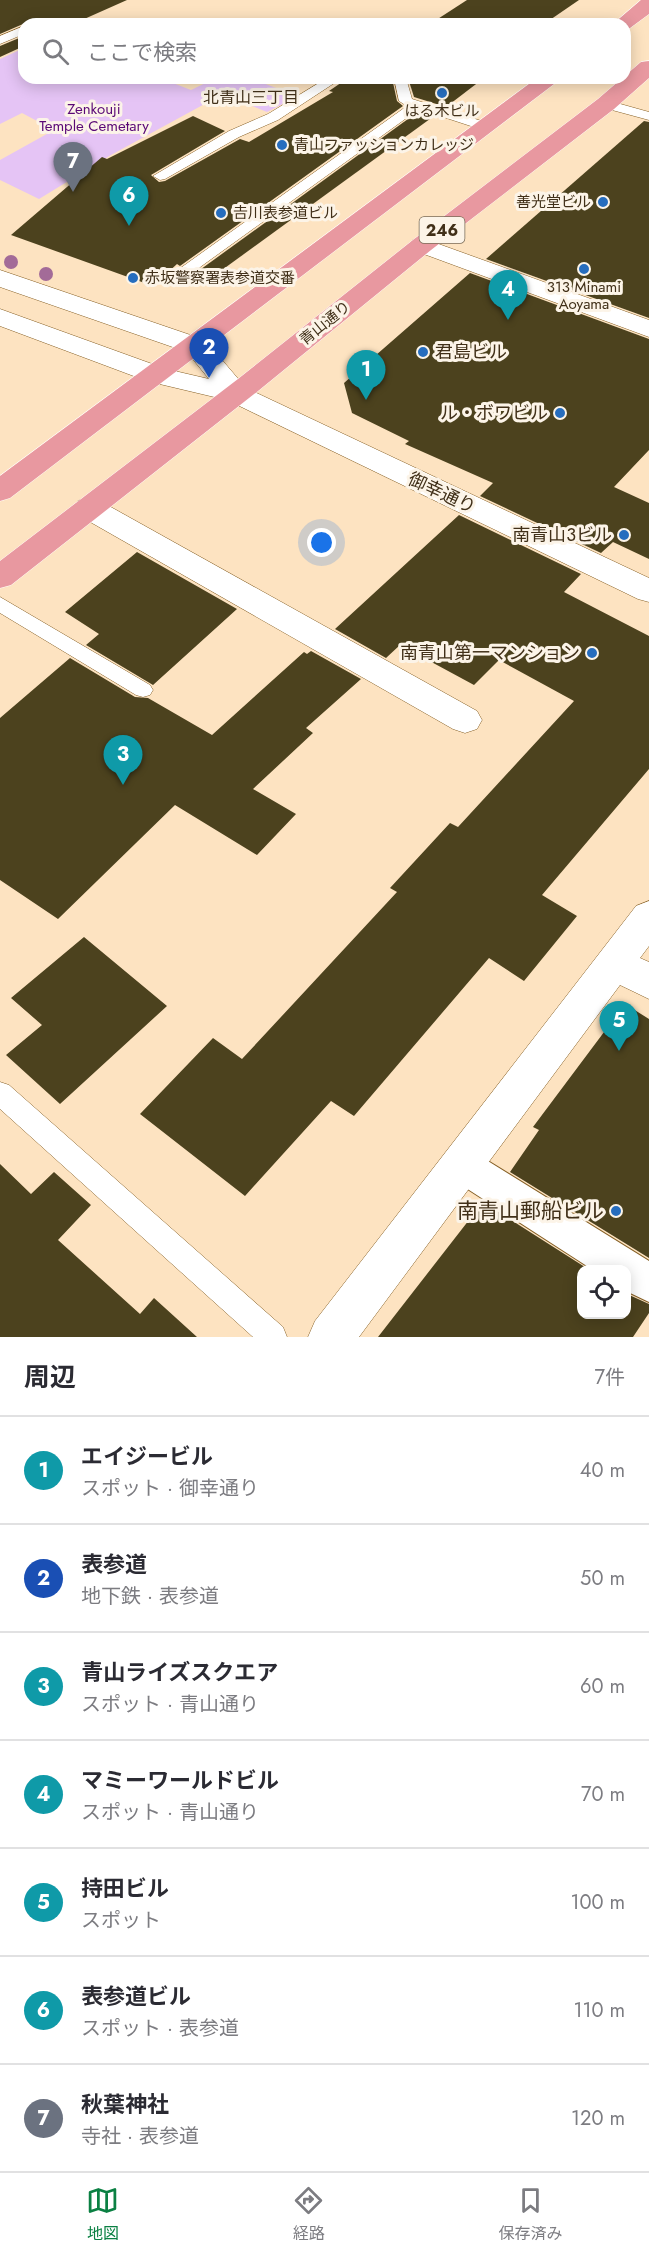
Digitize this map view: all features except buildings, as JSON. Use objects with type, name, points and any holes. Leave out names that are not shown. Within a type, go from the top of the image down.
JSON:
[{"type":"highway","points":[[631,18],[649,4]]},
{"type":"highway","name":"青山通り","points":[[631,82],[649,67]]},
{"type":"highway","points":[[0,491],[543,84]]},
{"type":"highway","name":"青山通り","points":[[0,577],[236,394],[422,244],[629,84]]},
{"type":"main road","points":[[422,244],[649,329]]},
{"type":"main road","points":[[0,278],[196,346],[236,394]]},
{"type":"main road","points":[[0,317],[157,375],[236,394]]},
{"type":"main road","name":"御幸通り","points":[[236,394],[649,591]]},
{"type":"main road","points":[[89,508],[465,720]]},
{"type":"main road","points":[[331,1337],[462,1165],[632,972],[649,916]]},
{"type":"street","points":[[462,1165],[649,1283]]},
{"type":"lane","points":[[0,40],[18,32]]},
{"type":"lane","points":[[160,177],[234,134],[273,117],[326,84]]},
{"type":"lane","points":[[401,84],[406,100],[486,127]]},
{"type":"lane","points":[[180,275],[417,104]]},
{"type":"lane","points":[[606,104],[649,116]]},
{"type":"lane","points":[[0,604],[143,690]]},
{"type":"lane","points":[[0,1093],[273,1337]]},
{"type":"green space","name":"Zenkouji Temple Cemetary","points":[[18,51],[18,84],[176,84],[191,90],[204,84],[265,84],[298,96],[267,112],[223,94],[111,155],[39,199],[0,180],[0,160],[54,130],[22,113],[0,124],[0,59]]},
{"type":"place","name":"はる木ビル","points":[[442,93]]},
{"type":"place","name":"青山ファッションカレッジ","points":[[282,145]]},
{"type":"place","name":"秋葉神社","points":[[73,192]]},
{"type":"place","name":"善光堂ビル","points":[[603,202]]},
{"type":"place","name":"𠮷川表参道ビル","points":[[221,213]]},
{"type":"place","name":"表参道ビル","points":[[129,226]]},
{"type":"place","name":"313 Minami Aoyama","points":[[584,269]]},
{"type":"place","name":"赤坂警察署表参道交番","points":[[133,278]]},
{"type":"place","name":"マミーワールドビル","points":[[508,320]]},
{"type":"place","name":"君島ビル","points":[[423,352]]},
{"type":"place","name":"表参道","points":[[209,378]]},
{"type":"place","name":"エイジービル","points":[[366,400]]},
{"type":"place","name":"ル・ボワビル","points":[[560,413]]},
{"type":"place","name":"南青山3ビル","points":[[624,535]]},
{"type":"place","name":"南青山第一マンション","points":[[592,653]]},
{"type":"place","name":"青山ライズスクエア","points":[[123,785]]},
{"type":"place","name":"持田ビル","points":[[619,1051]]},
{"type":"place","name":"南青山郵船ビル","points":[[616,1211]]},
{"type":"district","name":"北青山三丁目","points":[[251,97]]}]
